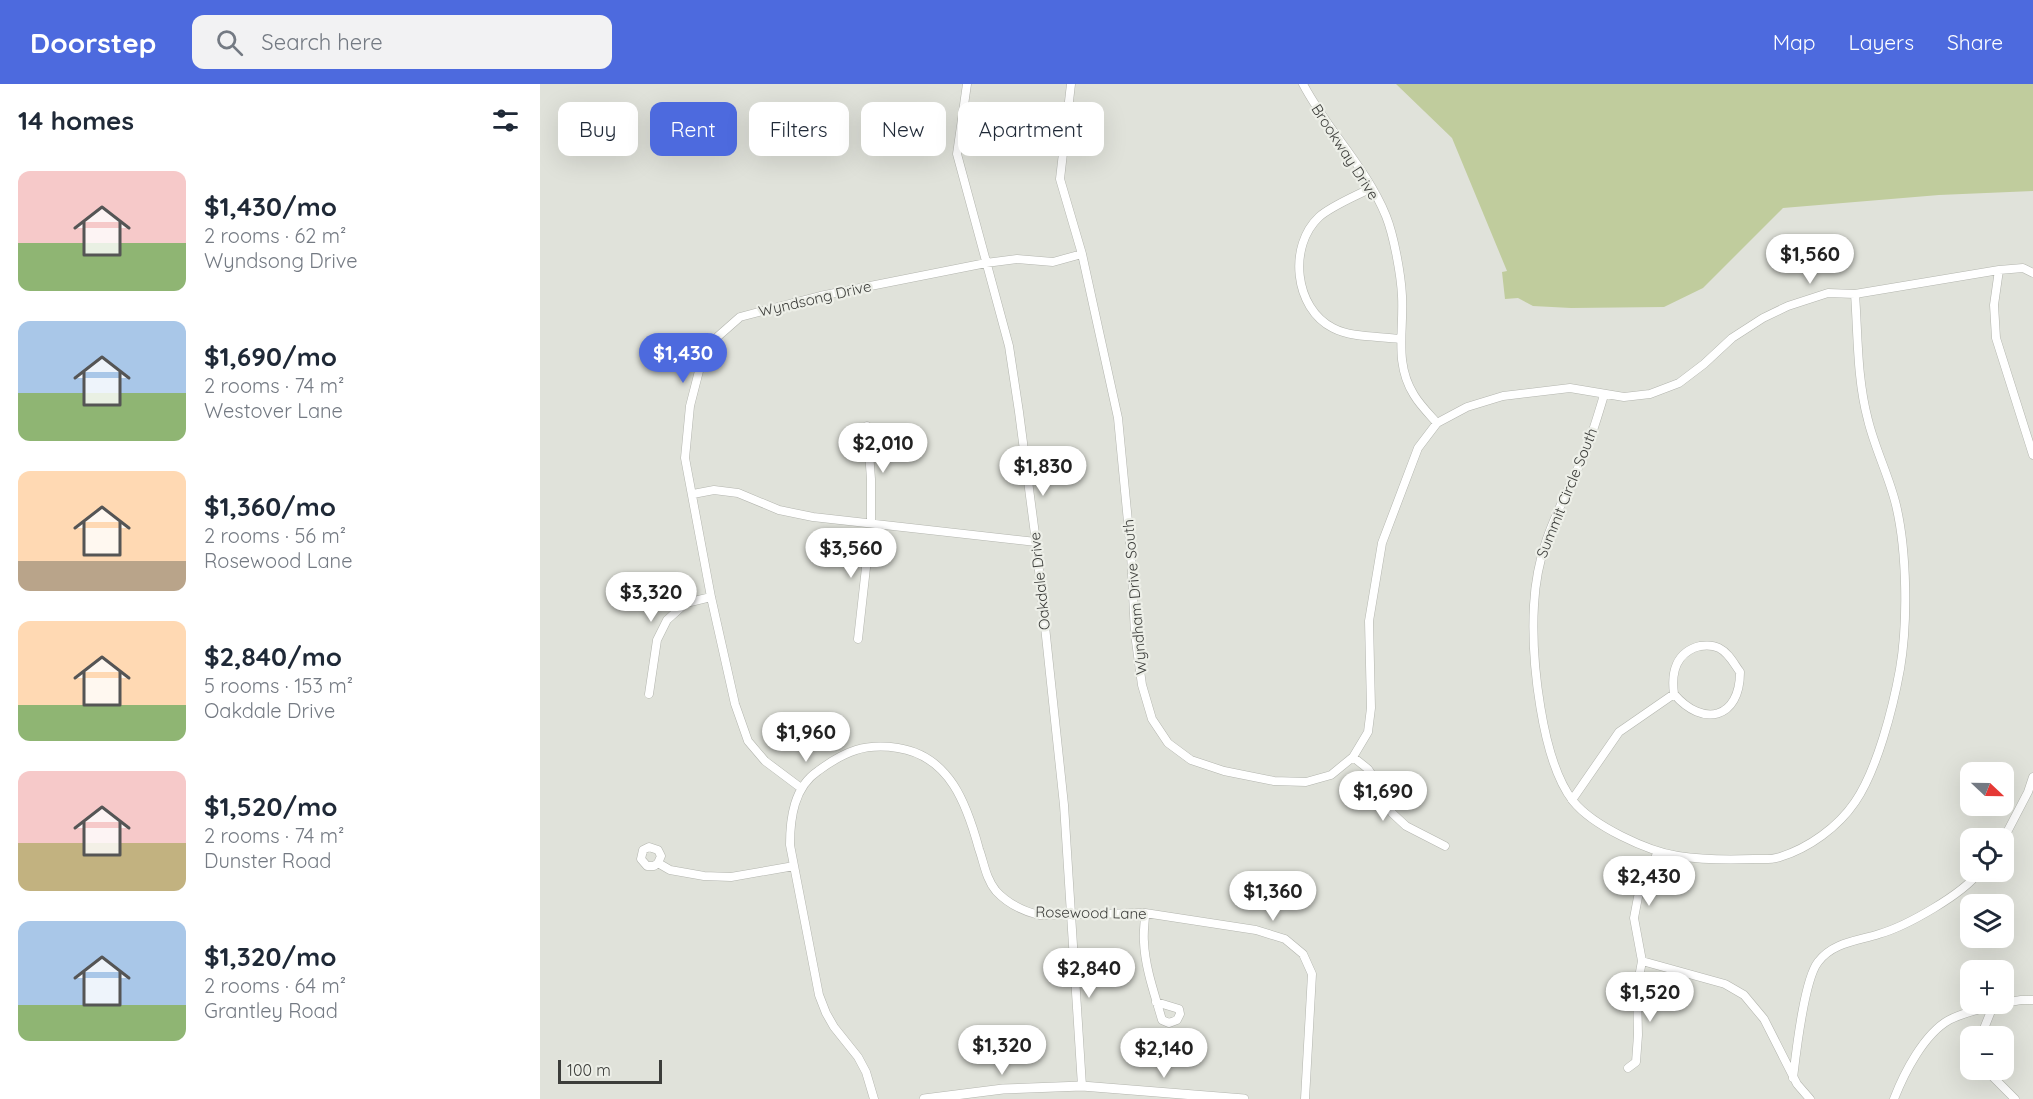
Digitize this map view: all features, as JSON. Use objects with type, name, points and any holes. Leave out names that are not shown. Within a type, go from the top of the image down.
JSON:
[{"type":"street","name":"Oakdale Drive","points":[[967,84],[957,154],[1009,346],[1036,542],[1064,805],[1082,1086]]},
{"type":"street","name":"Wyndham Drive South","points":[[1071,84],[1060,178],[1082,254],[1118,418],[1131,553],[1135,634],[1142,685],[1152,719],[1168,744],[1191,760],[1224,771],[1274,781],[1306,782],[1331,775],[1353,757],[1368,732],[1371,708],[1369,621],[1382,543],[1418,448],[1437,423],[1467,407],[1503,396],[1570,388],[1624,397],[1650,394],[1678,383],[1704,364],[1732,338],[1763,318],[1788,306],[1828,293],[1855,294],[1999,270],[2024,268],[2033,273]]},
{"type":"street","name":"Brookway Drive","points":[[1303,84],[1315,105],[1352,156],[1386,216],[1396,257],[1402,297],[1401,360],[1414,395],[1437,423]]},
{"type":"street","points":[[1371,188],[1321,215],[1309,228],[1301,248],[1299,268],[1302,286],[1309,304],[1320,319],[1333,328],[1352,334],[1400,339]]},
{"type":"street","name":"Wyndsong Drive","points":[[801,788],[765,762],[748,741],[735,704],[711,597],[686,458],[690,406],[699,371],[715,339],[740,317],[820,296],[986,263],[1017,259],[1053,262],[1082,254]]},
{"type":"street","points":[[1999,270],[1994,305],[1996,338],[2033,455]]},
{"type":"street","name":"Summit Circle South","points":[[1604,395],[1585,453],[1556,512],[1539,562],[1534,602],[1533,642],[1536,681],[1557,776],[1572,800],[1591,819],[1658,852],[1701,860],[1777,859],[1802,848],[1830,830],[1855,802],[1871,769],[1888,718],[1900,669],[1904,620],[1904,563],[1896,507],[1868,420],[1860,380],[1855,294]]},
{"type":"street","points":[[858,639],[871,523],[871,479],[867,426]]},
{"type":"street","points":[[693,494],[714,490],[738,493],[779,510],[813,517],[1036,542]]},
{"type":"street","points":[[649,694],[657,640],[667,620],[686,603],[711,597]]},
{"type":"street","points":[[1705,645],[1717,647],[1727,654],[1740,672],[1738,692],[1733,701],[1723,711],[1713,715],[1697,714],[1683,705],[1674,694],[1673,673],[1678,660],[1686,652],[1697,647],[1705,645]]},
{"type":"street","points":[[1572,800],[1619,732],[1674,694]]},
{"type":"street","name":"Rosewood Lane","points":[[874,1099],[866,1072],[858,1057],[834,1026],[822,1004],[790,845],[790,821],[801,788],[814,773],[858,748],[882,746],[905,749],[923,756],[943,771],[958,790],[971,821],[988,877],[997,891],[1011,904],[1024,911],[1039,915],[1145,913],[1256,930],[1285,939],[1304,954],[1312,974],[1305,1099]]},
{"type":"street","points":[[1353,757],[1368,769],[1382,790],[1392,813],[1406,826],[1445,846]]},
{"type":"street","points":[[2009,828],[2028,792],[2033,777]]},
{"type":"street","points":[[1628,1068],[1635,1062],[1638,1035],[1637,988],[1642,961],[1634,918],[1646,875],[1658,852]]},
{"type":"street","points":[[658,863],[670,870],[731,878],[794,866]]},
{"type":"street","points":[[1793,1078],[1807,991],[1817,963],[1833,948],[1881,934],[1942,904],[1967,882]]},
{"type":"street","points":[[1145,913],[1144,943],[1156,1002]]},
{"type":"street","points":[[1642,961],[1725,984],[1744,995],[1764,1019],[1793,1078],[1810,1099]]},
{"type":"street","points":[[2014,1001],[2033,1000]]},
{"type":"street","points":[[1894,1099],[1901,1081],[1921,1046],[1949,1021],[1970,1014]]},
{"type":"street","points":[[1996,1080],[2015,1099]]},
{"type":"street","points":[[924,1099],[1003,1089],[1082,1086],[1244,1099]]},
{"type":"green space","points":[[1396,84],[2033,84],[2033,191],[1939,195],[1783,208],[1703,288],[1664,307],[1533,306],[1518,298],[1505,299],[1502,272],[1507,271],[1452,138]]}]
